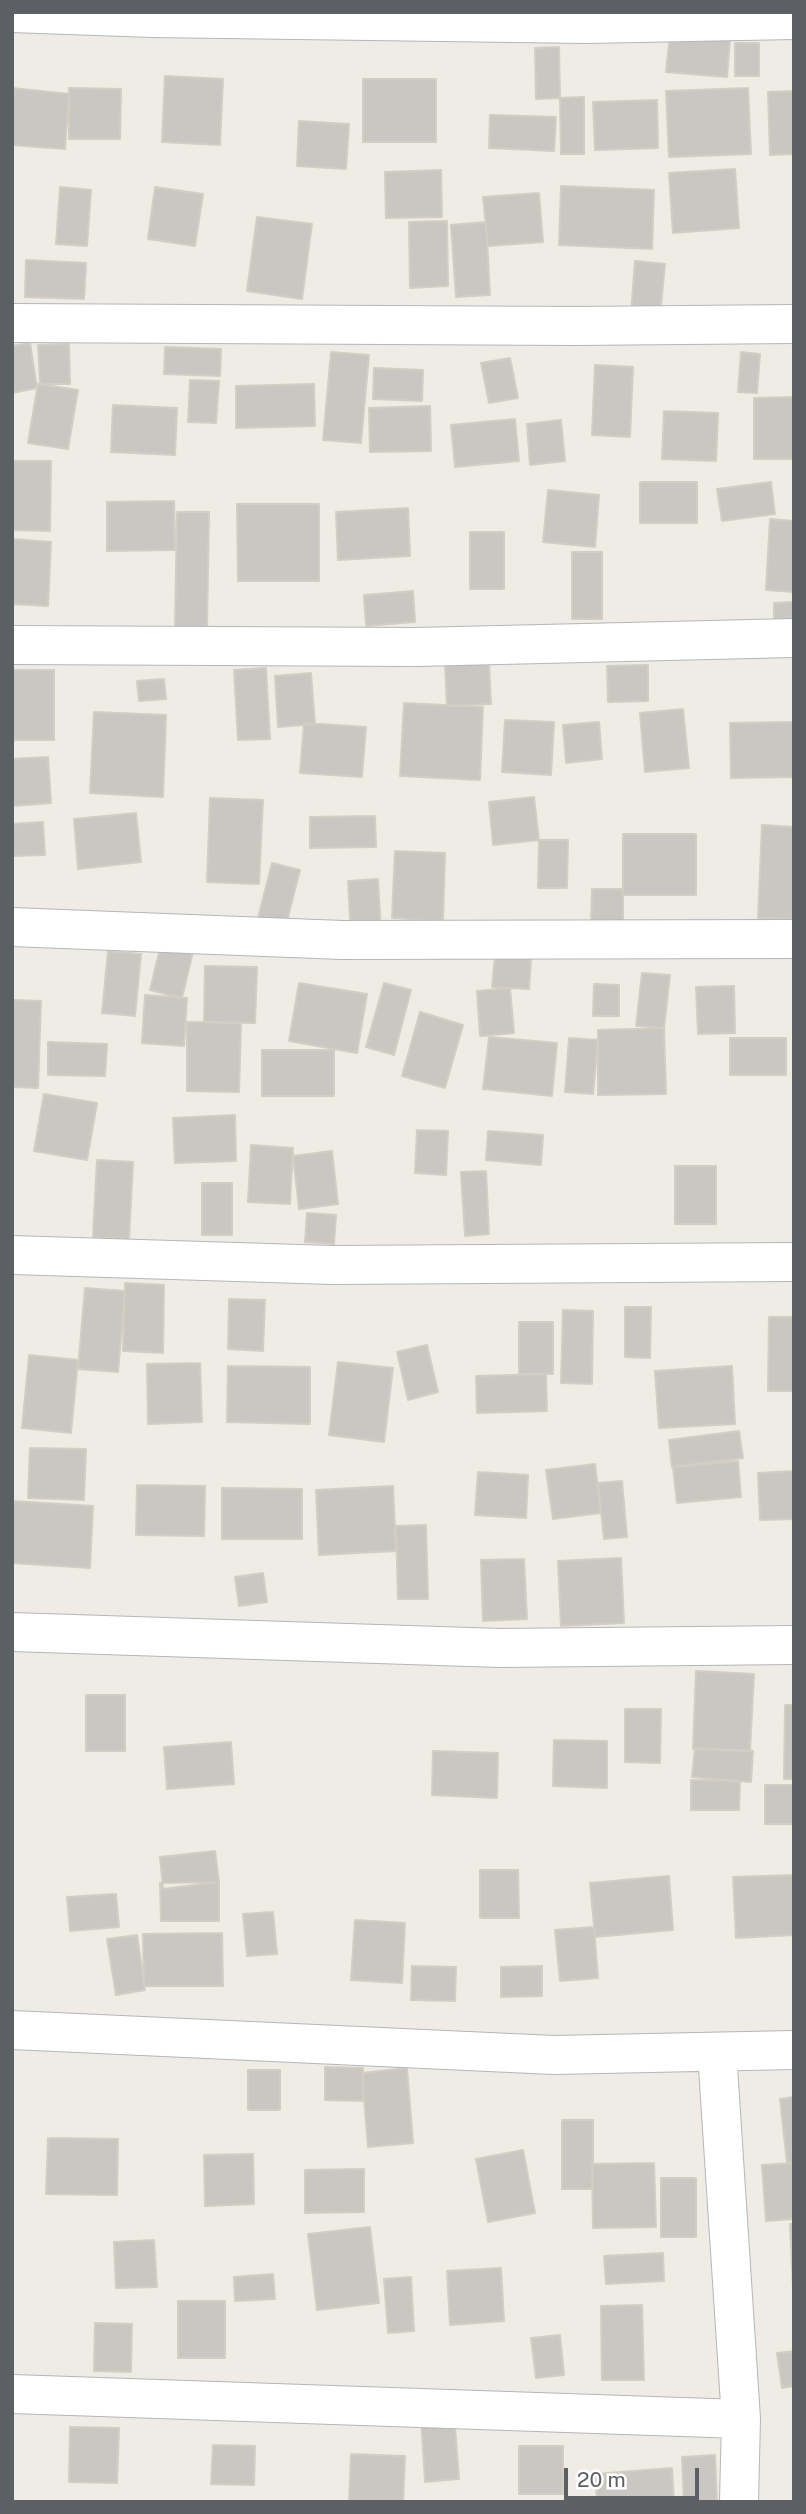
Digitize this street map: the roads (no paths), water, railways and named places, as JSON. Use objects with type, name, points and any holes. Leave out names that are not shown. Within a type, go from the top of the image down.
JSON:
[{"type":"street","points":[[12,13],[153,18],[586,24],[794,20]]},
{"type":"street","points":[[12,323],[562,326],[794,324]]},
{"type":"street","points":[[12,645],[416,647],[794,638]]},
{"type":"street","points":[[12,927],[342,940],[794,939]]},
{"type":"street","points":[[12,1255],[332,1265],[794,1262]]},
{"type":"street","points":[[12,1632],[500,1648],[794,1645]]},
{"type":"street","points":[[12,2030],[554,2055],[794,2049]]},
{"type":"street","points":[[717,2052],[741,2419],[739,2502]]},
{"type":"street","points":[[12,2394],[741,2419]]}]
